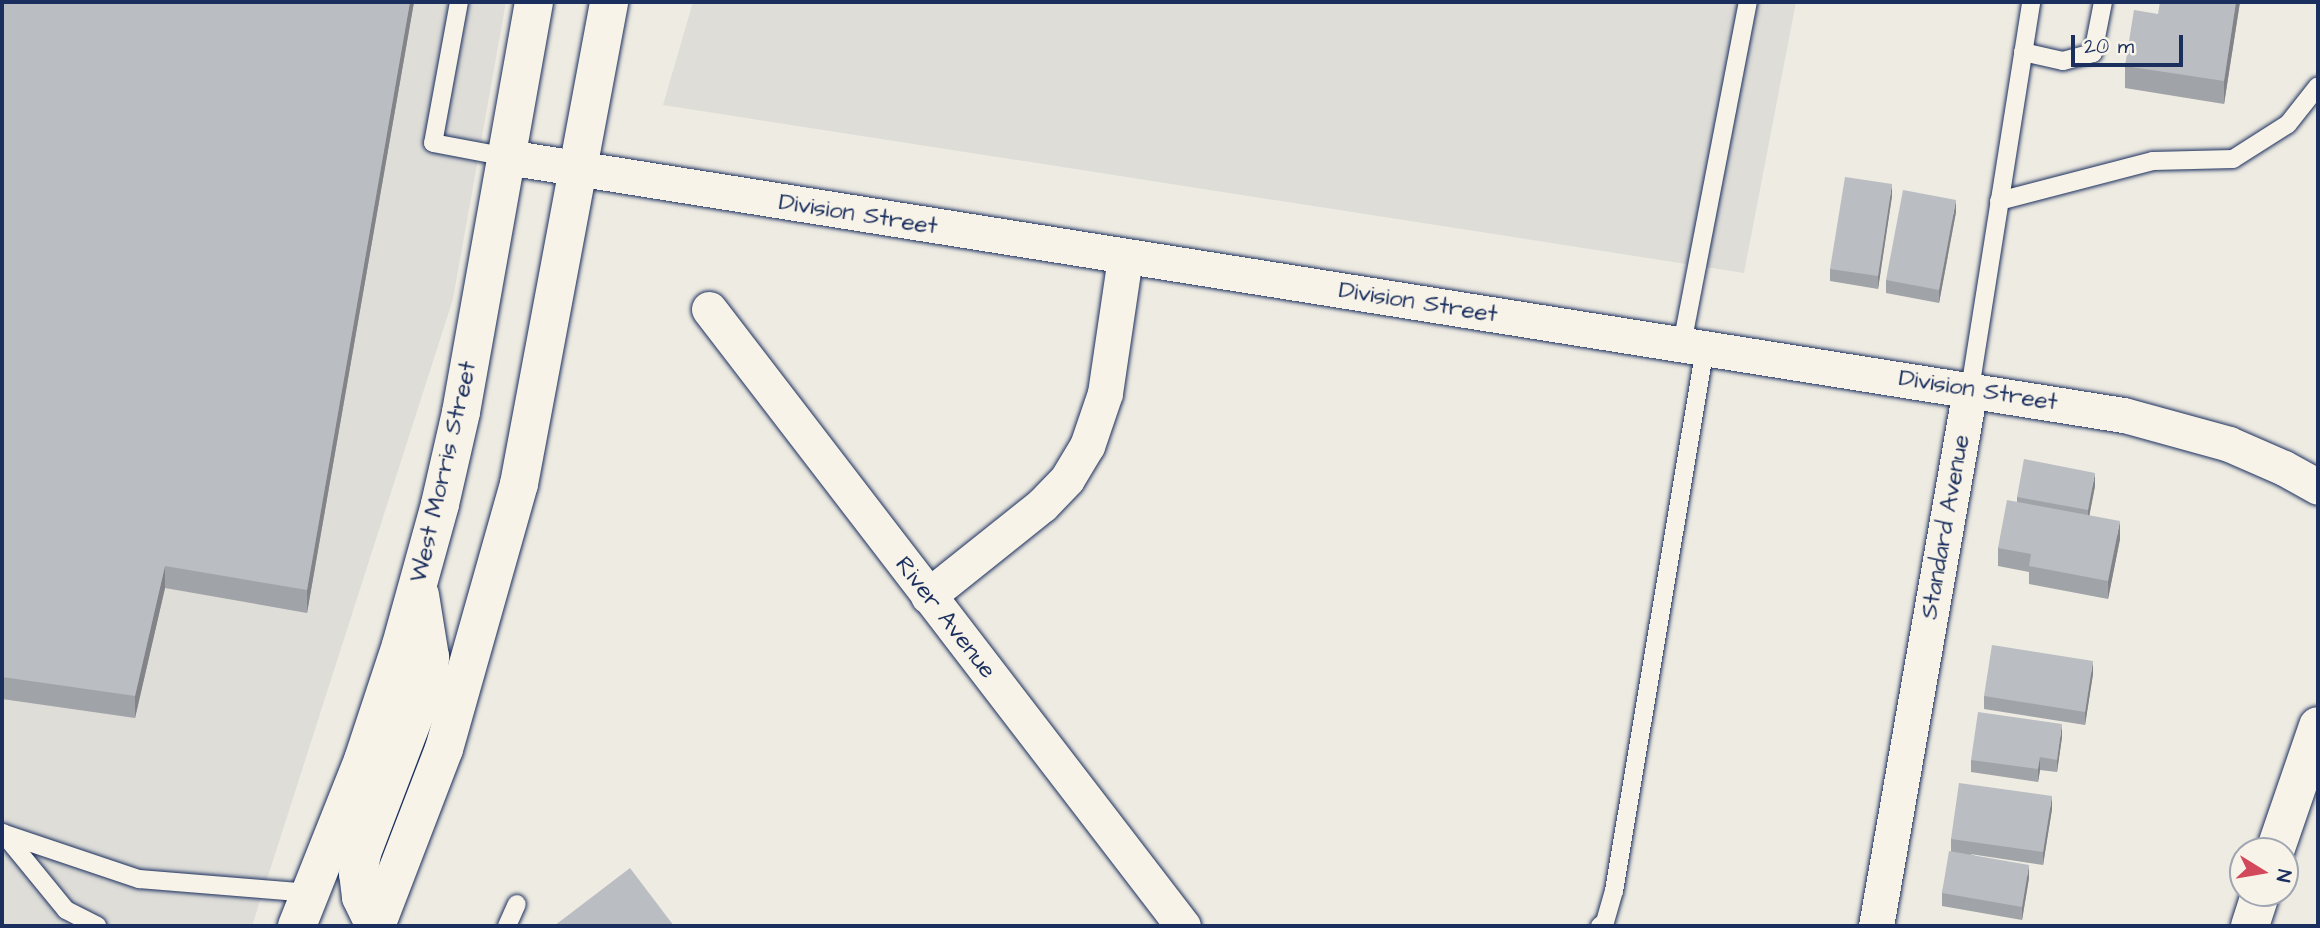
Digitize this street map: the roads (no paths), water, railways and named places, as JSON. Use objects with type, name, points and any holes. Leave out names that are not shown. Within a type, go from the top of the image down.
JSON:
[{"type":"main road","name":"West Morris Street","points":[[303,910],[363,760],[418,586],[461,412],[534,2]]},
{"type":"main road","points":[[381,925],[444,749],[512,511],[534,415],[609,2]]},
{"type":"main road","points":[[381,925],[361,897],[358,874],[362,853],[427,683],[430,657],[418,586]]},
{"type":"main road","points":[[2280,837],[2318,726]]},
{"type":"main road","points":[[2250,926],[2256,907]]},
{"type":"street","name":"Division Street","points":[[507,157],[1970,389],[2173,426],[2261,457],[2318,486]]},
{"type":"street","points":[[928,596],[1042,505],[1066,479],[1087,446],[1105,393],[1125,257]]},
{"type":"street","name":"River Avenue","points":[[709,309],[1183,926]]},
{"type":"street","name":"Standard Avenue","points":[[1876,926],[1970,389]]},
{"type":"lane","points":[[459,2],[433,144],[507,157]]},
{"type":"lane","points":[[1600,926],[1605,922],[1612,901],[1625,830],[1693,346],[1748,2]]},
{"type":"lane","name":"Standard Avenue","points":[[1970,389],[2031,2]]},
{"type":"lane","points":[[2024,52],[2063,61],[2093,53],[2103,2]]},
{"type":"lane","points":[[1999,201],[2153,161],[2232,159],[2288,124],[2318,86]]},
{"type":"lane","points":[[2,833],[139,879],[303,910]]},
{"type":"lane","points":[[2,833],[66,910],[97,926]]},
{"type":"lane","points":[[507,926],[517,904]]}]
